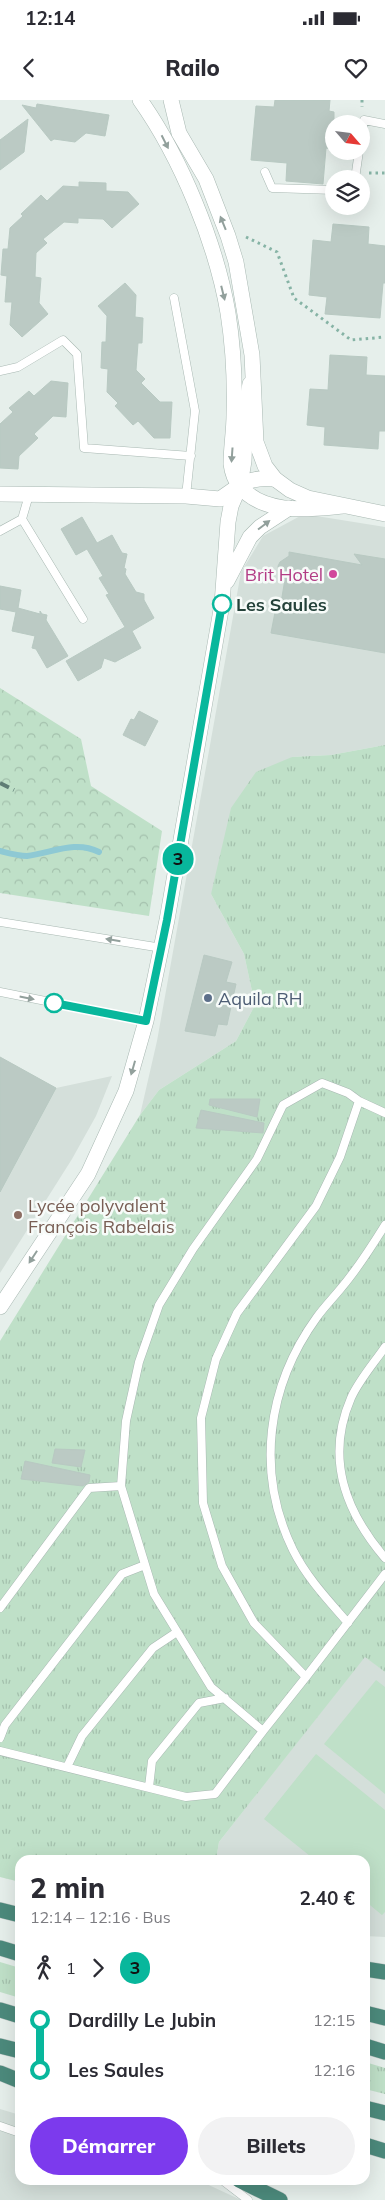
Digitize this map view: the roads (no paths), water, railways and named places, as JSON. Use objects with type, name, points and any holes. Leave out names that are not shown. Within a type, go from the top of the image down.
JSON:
[{"type":"highway","points":[[0,1910],[15,1914]]},
{"type":"highway","points":[[0,1948],[15,1952]]},
{"type":"highway","points":[[370,1970],[385,1972]]},
{"type":"highway","points":[[0,2010],[15,2014]]},
{"type":"highway","points":[[370,2014],[385,2018]]},
{"type":"highway","points":[[0,2046],[15,2050]]},
{"type":"highway","points":[[370,2048],[385,2052]]},
{"type":"highway","points":[[0,2073],[15,2079]]},
{"type":"highway","points":[[370,2109],[385,2113]]},
{"type":"highway","points":[[370,2146],[385,2150]]},
{"type":"highway","points":[[249,2185],[280,2200]]},
{"type":"street","points":[[140,100],[164,139],[194,199],[211,246],[228,312],[234,413],[231,465],[240,485],[256,499],[278,508],[343,506]]},
{"type":"street","points":[[171,100],[179,133],[206,179],[236,262],[252,355],[256,442],[264,466],[275,479],[290,490],[308,498],[385,514]]},
{"type":"street","points":[[0,1307],[88,1174],[126,1091],[146,1021],[162,948],[224,587],[228,522],[231,506],[240,485],[244,460],[246,405],[252,374]]},
{"type":"street","points":[[0,494],[186,496],[220,499],[240,485],[255,478],[275,479]]},
{"type":"street","points":[[224,587],[250,537],[260,527],[289,508]]},
{"type":"lane","points":[[370,121],[385,124]]},
{"type":"lane","points":[[265,172],[272,188],[325,190]]},
{"type":"lane","points":[[174,298],[195,411],[186,496]]},
{"type":"lane","points":[[0,371],[18,367],[63,340],[77,354],[84,448],[191,456]]},
{"type":"lane","points":[[28,495],[22,519],[83,619]]},
{"type":"lane","points":[[0,531],[22,519]]},
{"type":"lane","points":[[0,922],[162,948]]},
{"type":"lane","points":[[0,992],[146,1021]]},
{"type":"lane","points":[[263,1730],[211,1687],[154,1594],[121,1486],[126,1421],[138,1362],[159,1305],[193,1249],[257,1159],[283,1105],[322,1082],[348,1093],[359,1101],[385,1113]]},
{"type":"lane","points":[[306,1677],[254,1623],[222,1566],[203,1503],[202,1418],[216,1359],[237,1314],[316,1206],[340,1157],[359,1101]]},
{"type":"lane","points":[[348,1623],[312,1582],[293,1550],[280,1517],[271,1483],[270,1446],[278,1398],[295,1354],[317,1317],[364,1258],[385,1225]]},
{"type":"lane","points":[[385,1346],[352,1398],[344,1424],[339,1454],[340,1475],[355,1518],[385,1558]]},
{"type":"lane","points":[[0,1608],[89,1488],[121,1486]]},
{"type":"lane","points":[[0,1738],[5,1725],[122,1574],[145,1565]]},
{"type":"lane","points":[[0,1751],[186,1796],[215,1794],[385,1574]]},
{"type":"lane","points":[[67,1767],[82,1736],[153,1648],[177,1632]]},
{"type":"lane","points":[[149,1787],[152,1761],[199,1703],[225,1698]]},
{"type":"lane","points":[[0,2126],[15,2132]]},
{"type":"lane","points":[[228,2185],[248,2200]]},
{"type":"waterway","points":[[0,851],[27,856],[63,848],[81,847],[99,852]]},
{"type":"railway","points":[[0,783],[14,790]]},
{"type":"place","name":"Brit Hotel","points":[[333,574]]},
{"type":"place","name":"Les Saules","points":[[222,604]]},
{"type":"place","name":"Aquila RH","points":[[208,998]]},
{"type":"place","name":"Lycée polyvalent François Rabelais","points":[[18,1215]]}]
